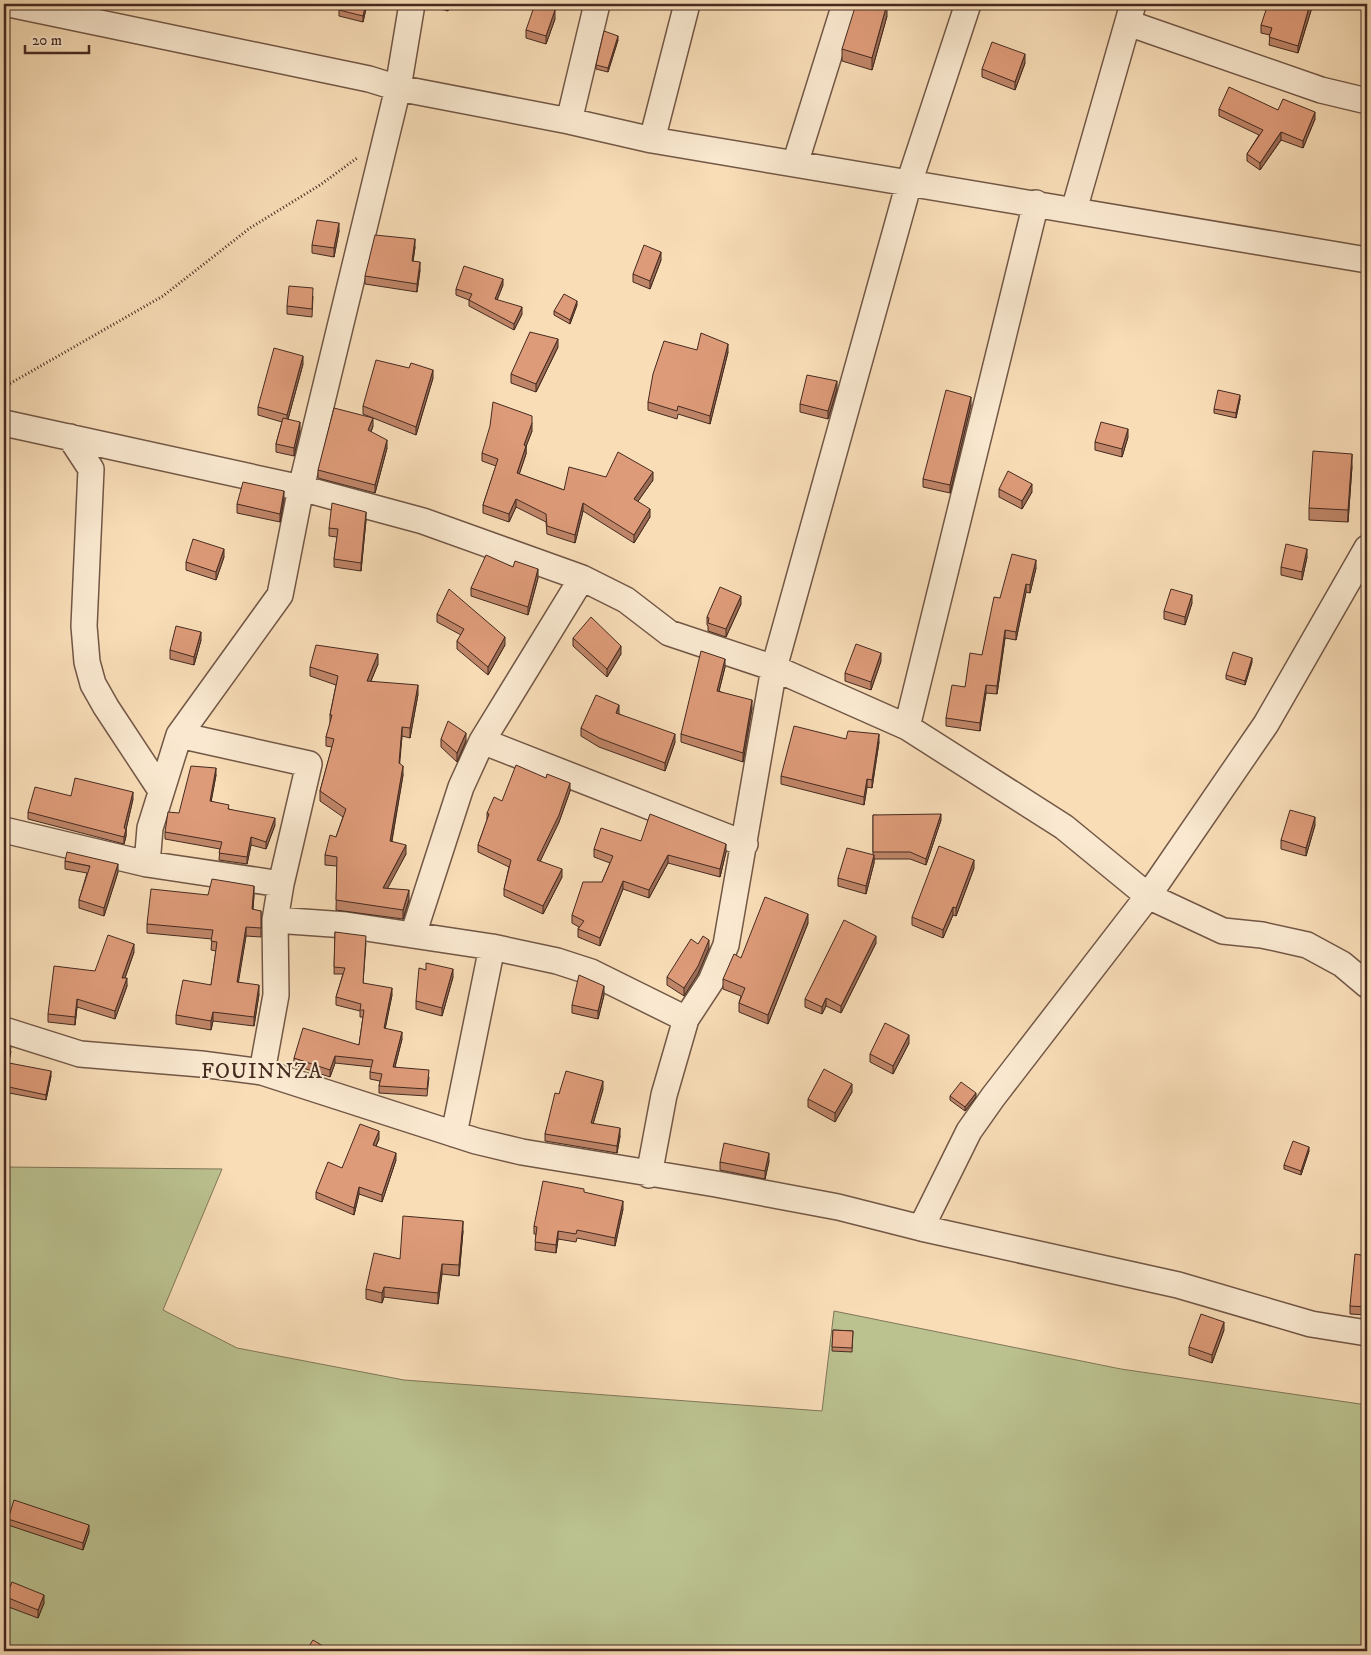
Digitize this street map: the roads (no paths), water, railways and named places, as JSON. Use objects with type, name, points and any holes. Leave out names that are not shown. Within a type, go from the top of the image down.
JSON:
[{"type":"street","points":[[9,4],[111,14],[398,88],[569,121],[652,140],[1367,260]]},
{"type":"street","points":[[148,864],[150,828],[160,789],[179,735],[280,595],[301,488],[398,88],[412,4]]},
{"type":"street","points":[[569,121],[597,4]]},
{"type":"street","points":[[652,140],[687,4]]},
{"type":"street","points":[[795,164],[845,4]]},
{"type":"street","points":[[648,1175],[664,1095],[686,1019],[711,981],[722,959],[745,844],[774,668],[909,183],[968,4]]},
{"type":"street","points":[[1074,210],[1130,13],[1321,90],[1367,100]]},
{"type":"street","points":[[908,727],[1036,203]]},
{"type":"street","points":[[4,423],[301,488],[423,521],[582,578],[626,600],[669,633],[774,668],[908,727],[1064,827],[1148,896],[1222,931],[1262,935],[1307,945],[1342,964],[1367,985]]},
{"type":"street","points":[[70,437],[91,469],[84,626],[87,662],[93,684],[106,708],[160,789]]},
{"type":"street","points":[[921,1228],[969,1131],[993,1096],[1148,896],[1266,724],[1367,548]]},
{"type":"street","points":[[413,935],[461,787],[482,741],[582,578]]},
{"type":"street","points":[[179,735],[309,764],[281,884],[275,920],[276,995],[262,1072]]},
{"type":"street","points":[[482,741],[745,844]]},
{"type":"street","points":[[4,830],[148,864],[281,884]]},
{"type":"street","points":[[275,920],[346,925],[492,947],[583,969],[686,1019]]},
{"type":"street","points":[[454,1134],[492,947]]},
{"type":"street","points":[[4,1030],[80,1054],[201,1064],[262,1072],[454,1134],[522,1152],[648,1175],[716,1184],[838,1207],[921,1228],[1178,1285],[1311,1324],[1367,1334]]},
{"type":"district","name":"FOUINNZA","points":[[262,1072]]}]
